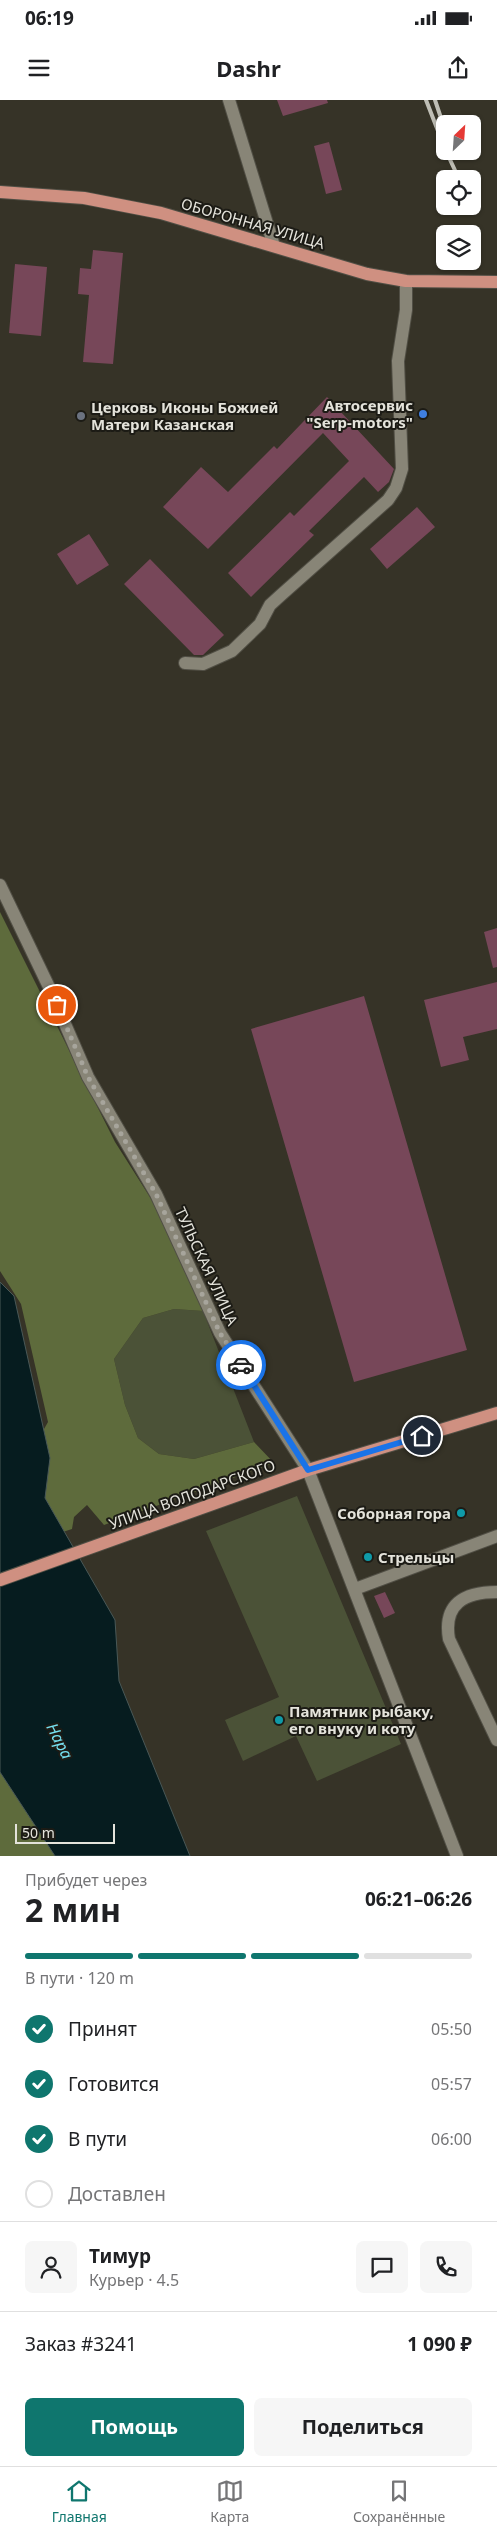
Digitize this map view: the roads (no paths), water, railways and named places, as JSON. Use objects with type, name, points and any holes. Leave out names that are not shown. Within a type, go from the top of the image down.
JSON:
[{"type":"main road","name":"ОБОРОННАЯ УЛИЦА","points":[[0,192],[84,198],[161,213],[367,274],[406,281],[497,282]]},
{"type":"main road","name":"УЛИЦА ВОЛОДАРСКОГО","points":[[0,1580],[308,1470],[497,1413]]},
{"type":"street","points":[[229,100],[274,246]]},
{"type":"street","points":[[185,663],[203,664],[232,651],[260,624],[270,605],[280,595],[388,500],[396,488],[402,469],[398,361],[406,310],[406,281]]},
{"type":"street","name":"ТУЛЬСКАЯ УЛИЦА","points":[[0,885],[49,988],[88,1077],[156,1194],[220,1333],[308,1470],[457,1856]]},
{"type":"street","points":[[355,1589],[497,1536]]},
{"type":"street","points":[[497,1592],[485,1592],[458,1602],[450,1612],[447,1625],[449,1639],[497,1740]]},
{"type":"water","name":"Нара","points":[[0,1282],[14,1296],[50,1458],[45,1498],[115,1620],[119,1681],[190,1856],[55,1856],[0,1772]]},
{"type":"railway","points":[[426,100],[436,126]]},
{"type":"railway","points":[[435,100],[440,115]]},
{"type":"railway","points":[[450,160],[455,170]]},
{"type":"place","name":"Автосервис \"Serp-motors\"","points":[[423,414]]},
{"type":"place","name":"Церковь Иконы Божией Матери Казанская","points":[[81,416]]},
{"type":"place","name":"Соборная гора","points":[[461,1513]]},
{"type":"place","name":"Стрельцы","points":[[368,1557]]},
{"type":"place","name":"Памятник рыбаку, его внуку и коту","points":[[279,1720]]}]
